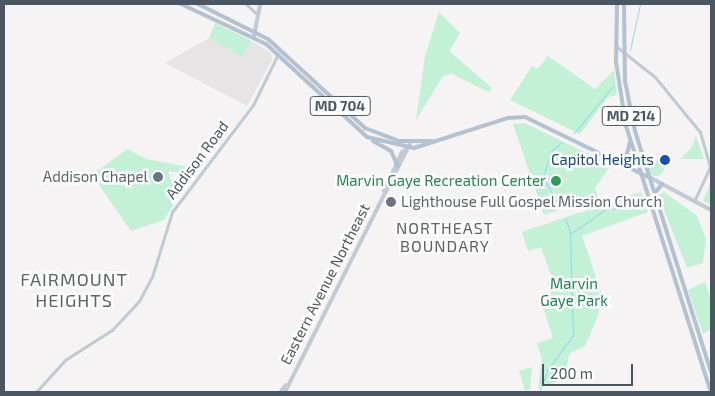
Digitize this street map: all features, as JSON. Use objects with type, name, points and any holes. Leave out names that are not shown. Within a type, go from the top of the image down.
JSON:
[{"type":"main road","name":"MD 704","points":[[181,4],[254,36],[278,54],[367,137],[408,149]]},
{"type":"main road","name":"MD 704","points":[[198,4],[255,30],[282,49],[362,126],[410,142]]},
{"type":"main road","points":[[254,36],[260,4]]},
{"type":"main road","name":"MD 214","points":[[617,4],[616,46],[630,140],[641,174]]},
{"type":"main road","name":"MD 214","points":[[624,4],[623,53],[630,106],[648,177]]},
{"type":"main road","points":[[408,149],[508,118],[542,123],[711,210]]},
{"type":"main road","points":[[367,137],[391,151],[398,168]]},
{"type":"main road","points":[[410,142],[442,139]]},
{"type":"main road","points":[[615,160],[627,154],[630,140]]},
{"type":"main road","name":"Eastern Avenue Northeast","points":[[284,392],[410,142]]},
{"type":"main road","name":"Eastern Avenue Northeast","points":[[384,194],[397,162],[408,149]]},
{"type":"main road","points":[[641,174],[711,392]]},
{"type":"main road","points":[[648,177],[711,372]]},
{"type":"main road","points":[[654,194],[662,184]]},
{"type":"main road","name":"Eastern Avenue Northeast","points":[[280,392],[286,385]]},
{"type":"street","points":[[246,4],[258,15]]},
{"type":"street","points":[[616,46],[654,76],[681,105],[700,132],[711,165],[694,201]]},
{"type":"street","name":"Addison Road","points":[[36,392],[65,360],[112,330],[139,301],[152,277],[172,212],[253,106],[282,49]]},
{"type":"shaded area","points":[[209,38],[242,56],[252,41],[271,53],[272,60],[247,106],[165,63]]},
{"type":"green space","points":[[439,12],[460,33],[449,51],[492,88],[489,92],[452,74],[443,76],[416,120],[425,56]]},
{"type":"green space","points":[[215,23],[252,41],[242,57],[209,38]]},
{"type":"green space","points":[[548,56],[595,89],[614,70],[617,95],[608,97],[580,134],[510,100],[532,66],[538,69]]},
{"type":"green space","points":[[525,123],[611,165],[595,188],[598,197],[544,215],[513,124]]},
{"type":"green space","points":[[696,136],[704,159],[680,159],[692,147]]},
{"type":"green space","points":[[127,149],[146,159],[194,168],[192,174],[168,171],[171,180],[189,179],[164,220],[131,231],[92,175]]},
{"type":"green space","points":[[656,160],[662,162],[664,168],[662,174],[656,176],[650,174],[648,168],[650,162]]},
{"type":"green space","points":[[711,182],[711,205],[703,201]]},
{"type":"green space","name":"Marvin Gaye Park","points":[[641,192],[648,212],[582,236],[602,295],[598,316],[585,346],[569,354],[565,379],[538,388],[542,360],[537,343],[553,338],[543,307],[553,304],[547,282],[553,280],[541,247],[528,251],[522,232]]},
{"type":"green space","points":[[664,192],[697,216],[706,239],[703,263],[687,268],[658,195]]},
{"type":"green space","points":[[705,282],[711,299],[711,329],[703,334],[688,290]]},
{"type":"green space","points":[[532,367],[530,389],[525,391],[519,371]]},
{"type":"waterway","points":[[630,50],[640,4]]},
{"type":"waterway","points":[[574,133],[613,86]]},
{"type":"waterway","points":[[561,209],[543,177],[551,151],[562,142]]},
{"type":"waterway","points":[[570,234],[606,209],[621,208],[640,197]]},
{"type":"waterway","points":[[539,392],[548,369],[573,335],[570,232],[565,218]]},
{"type":"place","name":"Capitol Heights","points":[[665,160]]},
{"type":"place","name":"Addison Chapel","points":[[158,177]]},
{"type":"place","name":"Marvin Gaye Recreation Center","points":[[556,181]]},
{"type":"place","name":"Lighthouse Full Gospel Mission Church","points":[[391,202]]},
{"type":"district","name":"NORTHEAST BOUNDARY","points":[[445,237]]},
{"type":"district","name":"FAIRMOUNT HEIGHTS","points":[[74,290]]}]
